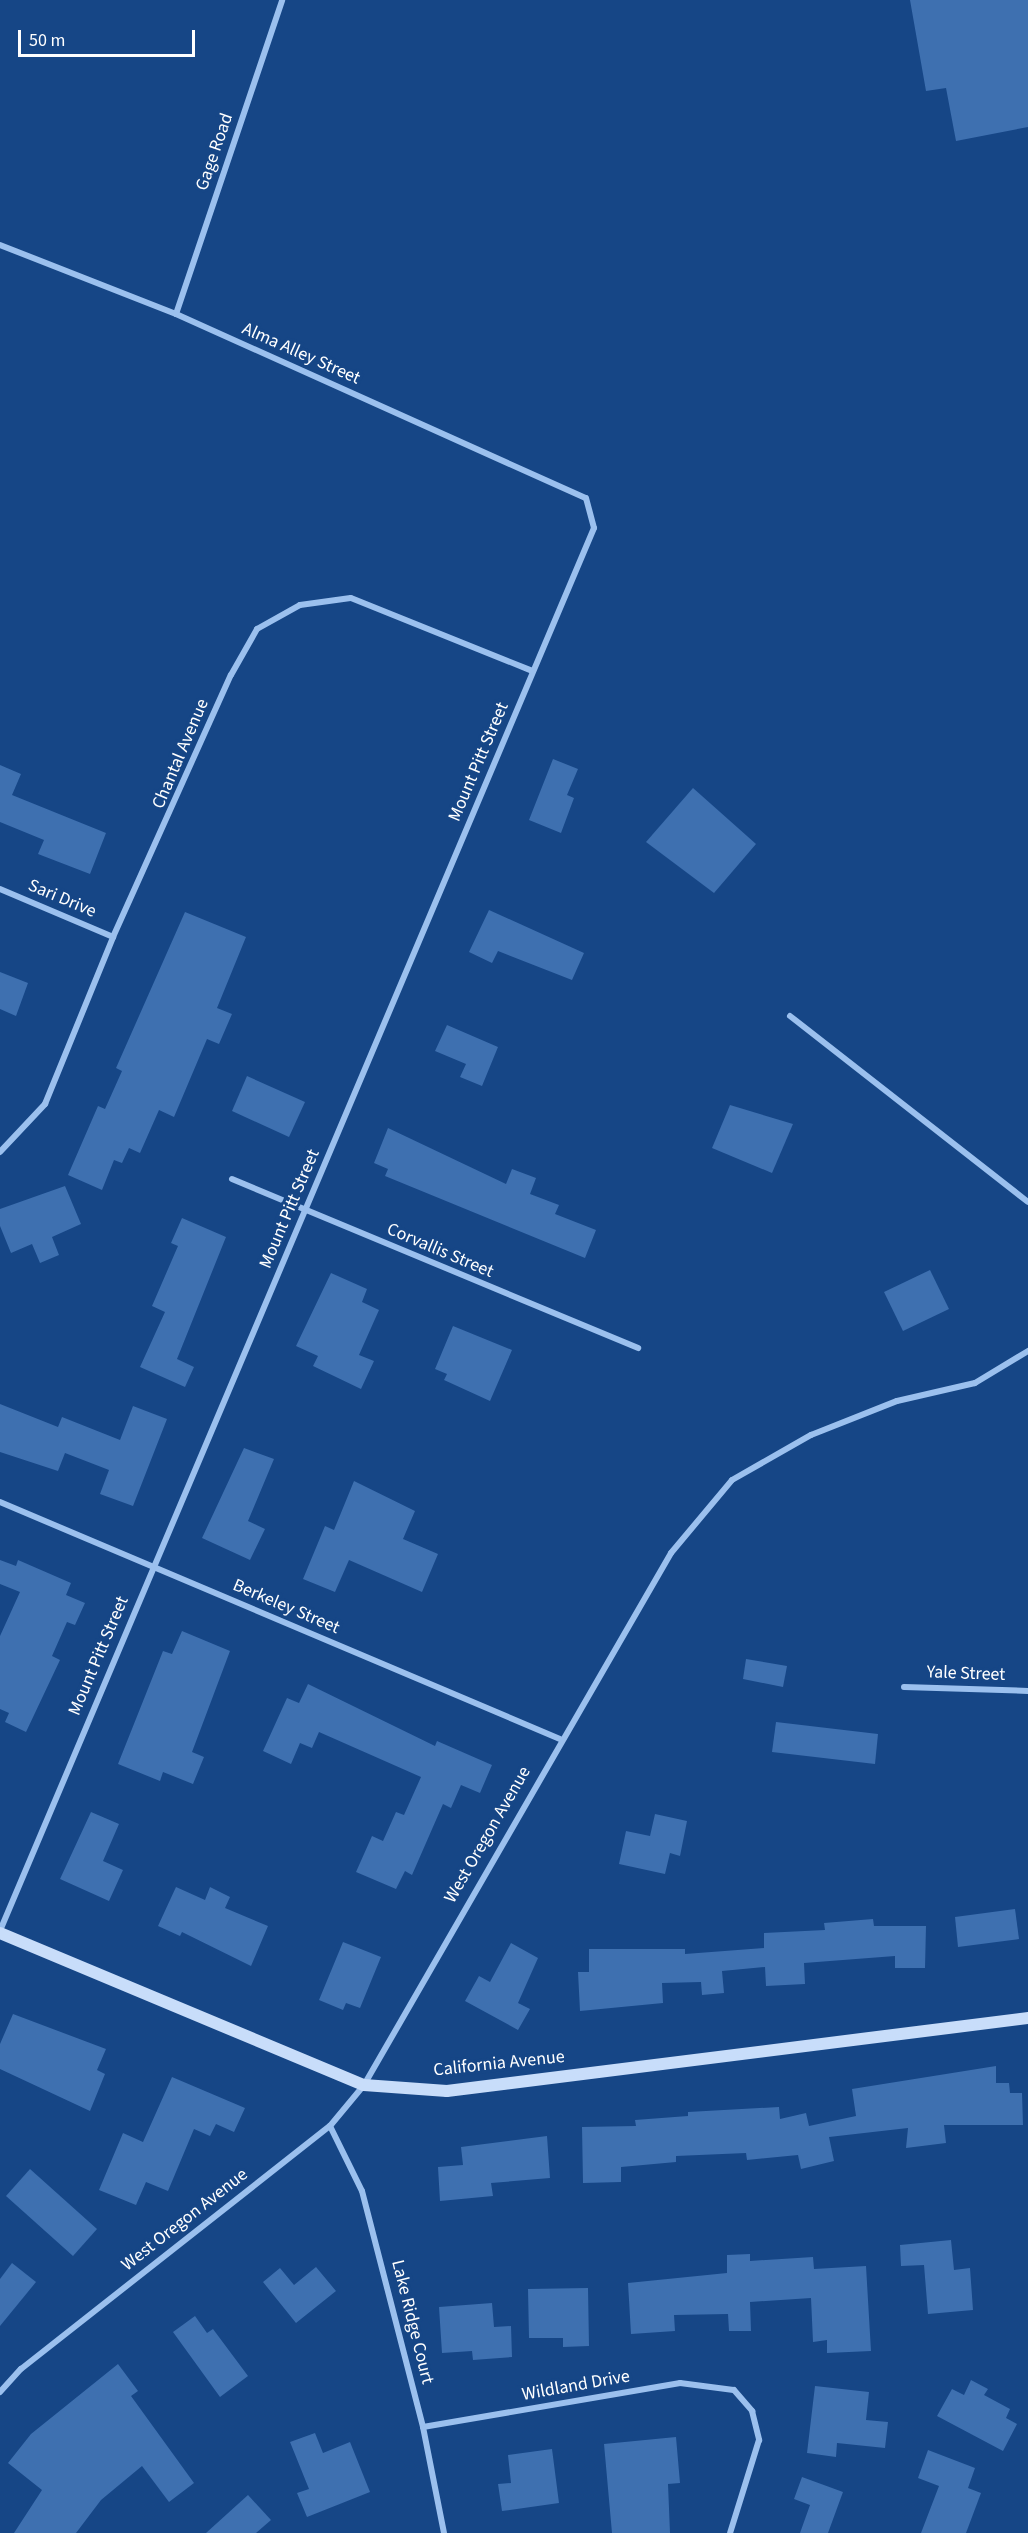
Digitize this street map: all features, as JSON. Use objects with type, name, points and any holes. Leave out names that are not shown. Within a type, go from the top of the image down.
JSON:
[{"type":"street","name":"Gage Road","points":[[176,314],[282,0]]},
{"type":"street","name":"Alma Alley Street","points":[[0,245],[176,314],[586,498]]},
{"type":"street","name":"Mount Pitt Street","points":[[0,1932],[152,1566],[306,1211],[594,528],[586,498]]},
{"type":"street","name":"Chantal Avenue","points":[[0,1152],[45,1104],[113,937],[231,675],[257,629],[300,604],[351,598],[533,671]]},
{"type":"street","name":"Sari Drive","points":[[0,889],[113,937]]},
{"type":"street","points":[[790,1016],[1028,1202]]},
{"type":"street","name":"Corvallis Street","points":[[232,1179],[638,1348]]},
{"type":"street","name":"West Oregon Avenue","points":[[0,2392],[21,2369],[330,2126],[364,2085],[560,1739],[671,1553],[732,1480],[812,1435],[897,1401],[975,1383],[1028,1351]]},
{"type":"street","name":"Berkeley Street","points":[[0,1502],[560,1739]]},
{"type":"street","name":"Yale Street","points":[[904,1687],[1028,1691]]},
{"type":"street","name":"California Avenue","points":[[0,1932],[364,2085],[447,2091],[1028,2018]]},
{"type":"street","name":"Lake Ridge Court","points":[[330,2126],[362,2191],[423,2427],[444,2533]]},
{"type":"street","name":"Wildland Drive","points":[[423,2427],[681,2383],[734,2390],[752,2411],[759,2440],[730,2533]]},
{"type":"building","points":[[910,0],[1028,0],[1028,127],[956,141],[946,88],[926,91]]},
{"type":"building","points":[[553,759],[578,769],[567,795],[574,798],[561,833],[529,820]]},
{"type":"building","points":[[0,765],[21,774],[12,795],[106,833],[90,874],[38,854],[44,840],[0,822]]},
{"type":"building","points":[[693,788],[756,844],[714,893],[646,842]]},
{"type":"building","points":[[489,910],[584,953],[572,980],[498,951],[492,963],[469,952]]},
{"type":"building","points":[[185,912],[246,937],[217,1008],[232,1014],[219,1044],[207,1039],[174,1117],[159,1110],[140,1153],[129,1148],[122,1163],[114,1160],[102,1190],[68,1175],[98,1106],[105,1109],[122,1071],[116,1068]]},
{"type":"building","points":[[0,972],[28,983],[16,1016],[0,1009]]},
{"type":"building","points":[[447,1025],[498,1047],[482,1086],[460,1077],[466,1064],[435,1051]]},
{"type":"building","points":[[247,1076],[305,1102],[289,1137],[232,1111]]},
{"type":"building","points":[[730,1105],[793,1124],[772,1173],[712,1148]]},
{"type":"building","points":[[388,1128],[506,1184],[512,1169],[536,1178],[530,1194],[559,1205],[555,1214],[596,1230],[585,1258],[385,1176],[388,1169],[374,1163]]},
{"type":"building","points":[[65,1186],[81,1224],[52,1237],[59,1255],[40,1263],[32,1244],[11,1253],[0,1226],[0,1209]]},
{"type":"building","points":[[182,1218],[226,1237],[177,1359],[194,1367],[185,1387],[140,1367],[165,1312],[152,1306],[178,1246],[171,1243]]},
{"type":"building","points":[[930,1270],[949,1309],[903,1331],[884,1292]]},
{"type":"building","points":[[331,1273],[367,1289],[362,1302],[379,1310],[359,1355],[374,1361],[361,1389],[313,1366],[318,1356],[296,1346]]},
{"type":"building","points":[[453,1326],[512,1350],[490,1401],[444,1380],[447,1374],[435,1369]]},
{"type":"building","points":[[0,1404],[58,1427],[62,1417],[120,1440],[133,1406],[167,1419],[133,1506],[100,1494],[109,1470],[65,1453],[58,1471],[0,1452]]},
{"type":"building","points":[[244,1448],[274,1459],[248,1521],[265,1529],[250,1560],[202,1538]]},
{"type":"building","points":[[354,1481],[415,1511],[403,1539],[438,1554],[422,1592],[349,1560],[335,1592],[303,1579],[325,1526],[334,1530]]},
{"type":"building","points":[[0,1560],[16,1566],[18,1560],[71,1583],[66,1595],[85,1603],[75,1625],[67,1622],[52,1656],[60,1660],[26,1732],[5,1722],[9,1713],[0,1709],[0,1636],[20,1592],[0,1584]]},
{"type":"building","points":[[182,1631],[230,1651],[192,1752],[204,1757],[193,1784],[163,1772],[160,1781],[118,1764],[163,1651],[172,1654]]},
{"type":"building","points":[[746,1659],[787,1666],[783,1687],[743,1679]]},
{"type":"building","points":[[308,1684],[435,1746],[437,1741],[492,1765],[480,1793],[461,1785],[451,1808],[443,1804],[412,1875],[405,1871],[396,1889],[356,1872],[372,1836],[383,1841],[396,1812],[404,1815],[421,1777],[319,1732],[312,1748],[300,1743],[291,1764],[263,1751],[287,1698],[299,1703]]},
{"type":"building","points":[[776,1722],[878,1734],[875,1764],[772,1752]]},
{"type":"building","points":[[91,1812],[119,1824],[103,1861],[123,1870],[109,1901],[60,1879]]},
{"type":"building","points":[[655,1814],[687,1821],[680,1856],[670,1853],[665,1874],[619,1864],[626,1831],[650,1836]]},
{"type":"building","points":[[176,1887],[205,1900],[210,1887],[230,1897],[225,1908],[268,1926],[251,1966],[182,1932],[180,1936],[158,1926]]},
{"type":"building","points":[[1015,1909],[1019,1939],[958,1947],[955,1917]]},
{"type":"building","points":[[873,1919],[874,1926],[926,1926],[925,1968],[895,1968],[895,1956],[804,1963],[805,1984],[766,1986],[765,1967],[722,1971],[724,1993],[702,1995],[701,1982],[662,1983],[663,2003],[580,2011],[578,1972],[589,1972],[589,1949],[685,1949],[685,1954],[764,1948],[764,1933],[825,1930],[824,1923]]},
{"type":"building","points":[[343,1942],[381,1957],[360,2008],[346,2003],[343,2010],[319,2000]]},
{"type":"building","points":[[511,1943],[538,1958],[518,2003],[530,2009],[518,2030],[465,2001],[479,1976],[490,1982]]},
{"type":"building","points":[[13,2014],[106,2049],[97,2070],[105,2074],[90,2111],[0,2069],[0,2044]]},
{"type":"building","points":[[996,2066],[996,2083],[1009,2083],[1010,2093],[1022,2093],[1023,2125],[944,2125],[946,2143],[906,2148],[908,2128],[829,2137],[834,2161],[801,2169],[798,2155],[747,2160],[746,2153],[676,2156],[676,2162],[621,2167],[621,2182],[583,2183],[582,2127],[636,2126],[635,2120],[688,2116],[688,2112],[779,2107],[780,2119],[806,2113],[809,2126],[856,2116],[852,2089]]},
{"type":"building","points":[[172,2077],[245,2108],[234,2132],[216,2124],[210,2136],[194,2129],[168,2191],[146,2182],[136,2205],[99,2190],[123,2133],[143,2142]]},
{"type":"building","points":[[547,2136],[550,2178],[491,2183],[493,2196],[440,2201],[438,2167],[463,2165],[461,2147]]},
{"type":"building","points":[[30,2169],[97,2229],[73,2256],[6,2196]]},
{"type":"building","points":[[951,2240],[954,2270],[970,2268],[973,2310],[928,2314],[924,2265],[901,2266],[900,2245]]},
{"type":"building","points":[[750,2254],[750,2261],[813,2257],[814,2269],[866,2266],[871,2351],[827,2353],[827,2340],[813,2342],[811,2298],[750,2302],[751,2331],[729,2331],[728,2314],[674,2315],[675,2331],[631,2334],[628,2283],[727,2273],[727,2255]]},
{"type":"building","points":[[12,2263],[36,2282],[0,2326],[0,2279]]},
{"type":"building","points":[[316,2267],[336,2291],[296,2323],[263,2282],[280,2268],[294,2285]]},
{"type":"building","points":[[588,2288],[589,2346],[563,2347],[563,2338],[529,2338],[528,2289]]},
{"type":"building","points":[[492,2303],[494,2327],[511,2326],[512,2357],[473,2360],[472,2351],[442,2353],[439,2307]]},
{"type":"building","points":[[195,2316],[207,2333],[213,2329],[248,2376],[220,2397],[173,2332]]},
{"type":"building","points":[[118,2364],[138,2391],[131,2396],[194,2483],[169,2502],[142,2466],[101,2500],[76,2533],[14,2533],[42,2490],[8,2463],[31,2434]]},
{"type":"building","points":[[971,2380],[988,2389],[984,2395],[1010,2409],[1006,2418],[1017,2424],[1003,2451],[937,2416],[952,2389],[964,2395]]},
{"type":"building","points":[[815,2386],[869,2392],[866,2420],[888,2422],[885,2448],[837,2443],[836,2457],[807,2453]]},
{"type":"building","points":[[315,2433],[323,2453],[350,2442],[370,2492],[307,2517],[297,2493],[309,2489],[290,2442]]},
{"type":"building","points":[[676,2437],[680,2483],[668,2484],[670,2533],[612,2533],[604,2444]]},
{"type":"building","points":[[552,2449],[559,2503],[502,2511],[498,2484],[511,2483],[508,2455]]},
{"type":"building","points":[[928,2450],[975,2468],[968,2488],[981,2493],[966,2533],[921,2533],[939,2486],[918,2478]]},
{"type":"building","points":[[802,2477],[843,2492],[828,2533],[800,2533],[810,2505],[794,2499]]},
{"type":"building","points":[[248,2495],[271,2520],[256,2533],[206,2533]]}]
